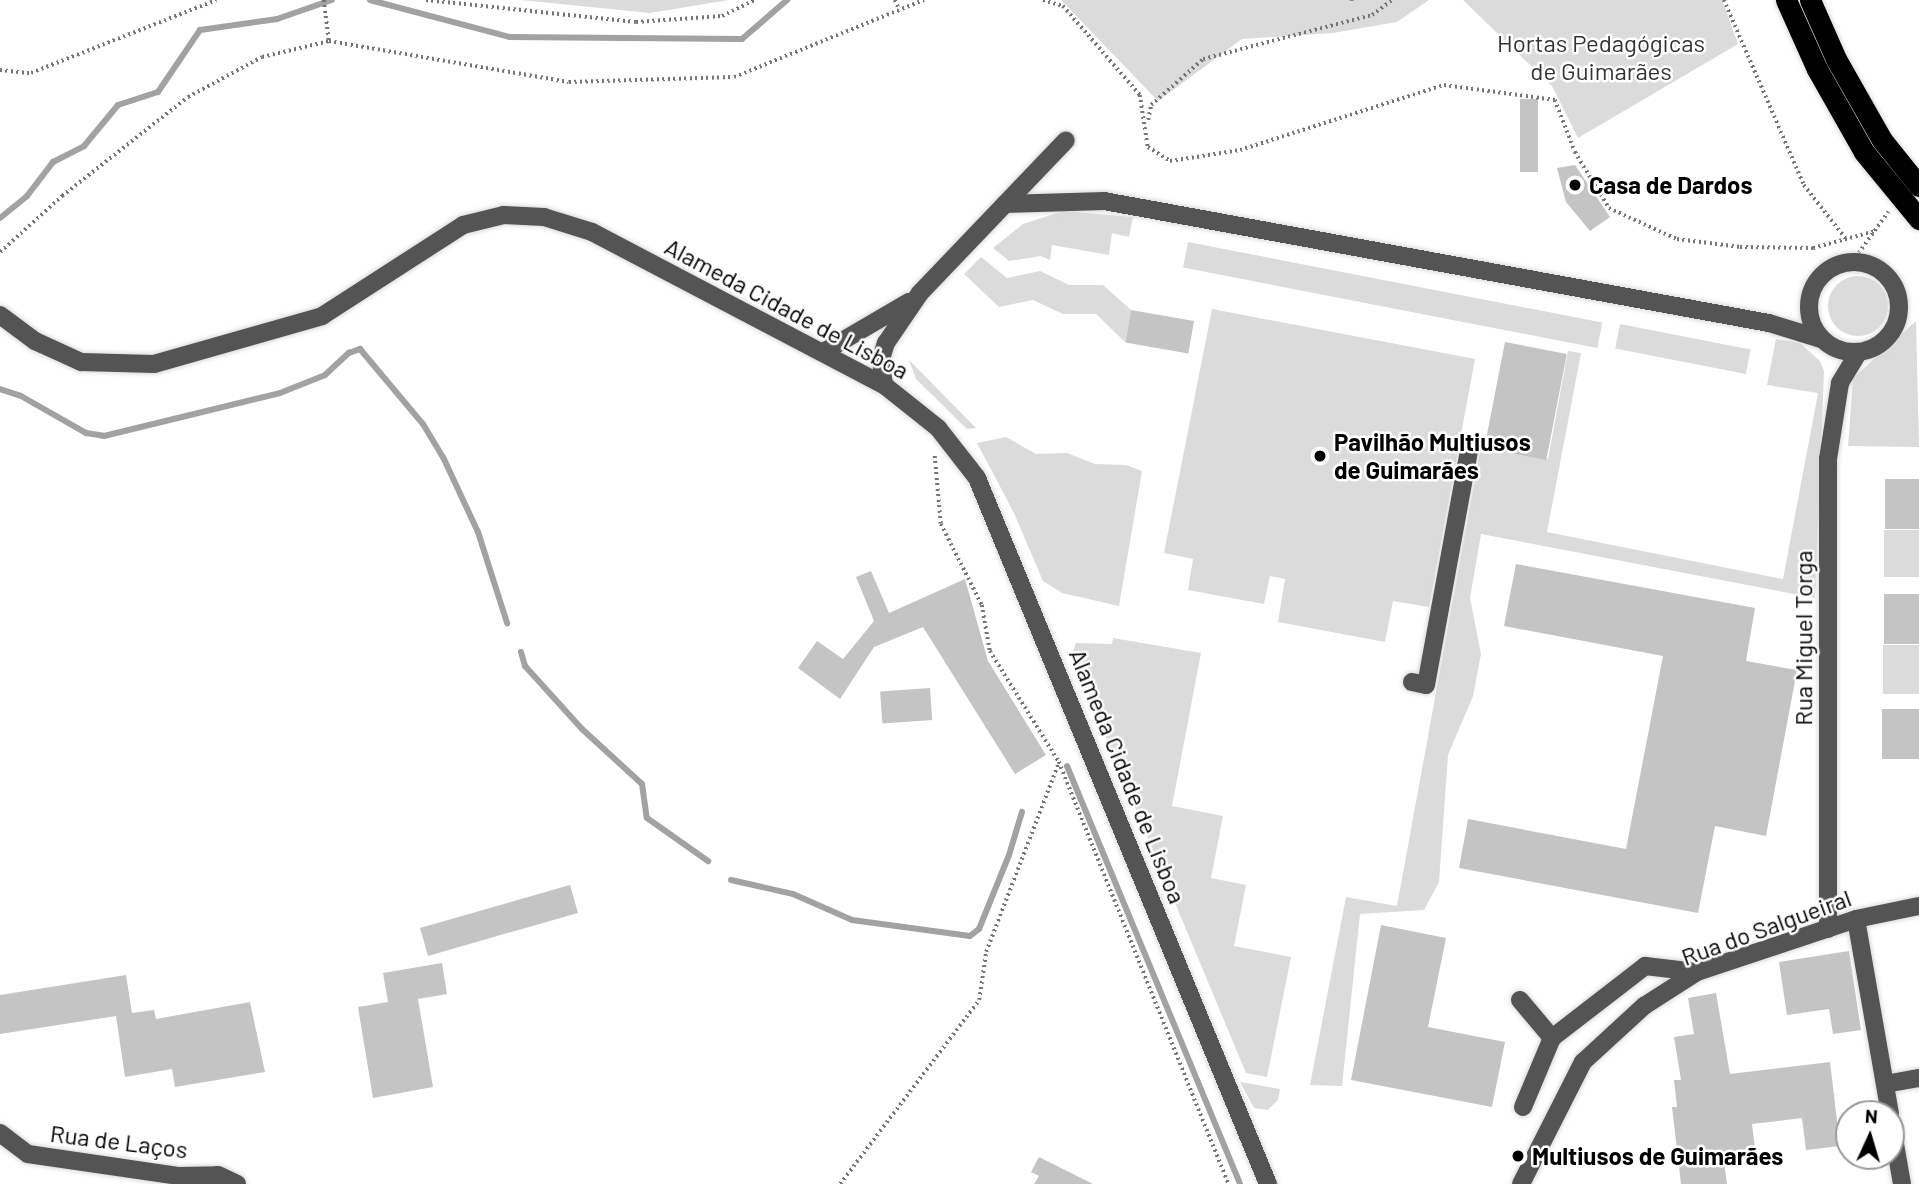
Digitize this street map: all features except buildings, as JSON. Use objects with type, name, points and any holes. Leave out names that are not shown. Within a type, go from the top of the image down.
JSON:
[{"type":"highway","points":[[1786,0],[1817,69],[1864,152],[1919,219]]},
{"type":"highway","points":[[1810,0],[1836,59],[1882,140],[1919,186]]},
{"type":"street","points":[[884,385],[881,359],[886,342],[920,293],[1066,140]]},
{"type":"street","points":[[1004,204],[1104,201],[1769,323],[1858,353],[1873,349],[1890,334],[1899,313],[1898,297],[1882,271],[1852,261],[1827,270],[1792,320],[1769,323]]},
{"type":"street","name":"Alameda Cidade de Lisboa","points":[[0,315],[35,341],[81,362],[154,364],[322,316],[463,225],[517,216],[544,217],[593,232],[825,351],[884,385],[932,422],[977,478],[990,505],[1268,1184]]},
{"type":"street","points":[[1811,292],[1810,322],[1824,342],[1840,383]]},
{"type":"street","points":[[825,351],[920,293]]},
{"type":"street","name":"Rua Miguel Torga","points":[[1828,929],[1828,459],[1840,383],[1858,353]]},
{"type":"street","points":[[1412,682],[1426,685],[1469,450]]},
{"type":"street","name":"Rua do Salgueiral","points":[[1521,1184],[1583,1062],[1644,1006],[1698,972],[1856,919],[1919,906]]},
{"type":"street","points":[[1856,919],[1888,1100]]},
{"type":"street","points":[[1523,1107],[1552,1038],[1645,967],[1698,972]]},
{"type":"street","points":[[1520,1000],[1552,1038]]},
{"type":"street","points":[[1885,1084],[1919,1078]]},
{"type":"street","name":"Rua de Laços","points":[[0,1133],[28,1154],[178,1176],[218,1175],[237,1184]]},
{"type":"path","points":[[0,70],[32,73],[216,0]]},
{"type":"path","points":[[324,0],[329,41]]},
{"type":"path","points":[[426,0],[636,22],[722,16],[755,0]]},
{"type":"path","points":[[895,0],[898,9]]},
{"type":"path","points":[[0,252],[62,196],[188,97],[262,57],[329,41],[569,82],[734,77],[924,0]]},
{"type":"path","points":[[1043,0],[1063,6],[1140,95],[1147,124],[1148,147],[1170,161],[1240,150],[1444,85],[1555,100],[1575,152],[1609,208],[1628,220],[1677,239],[1740,247],[1813,248],[1875,231]]},
{"type":"path","points":[[1147,124],[1151,105],[1203,59],[1372,15],[1392,0]]},
{"type":"path","points":[[1724,0],[1804,185],[1846,239]]},
{"type":"path","points":[[1852,261],[1889,212]]},
{"type":"path","points":[[932,422],[941,524],[982,605],[990,651],[1059,762],[1229,1184]]},
{"type":"path","points":[[840,1184],[979,1000],[986,952],[1059,762]]},
{"type":"green space","points":[[521,0],[729,0],[650,13]]},
{"type":"green space","points":[[1061,0],[1429,0],[1397,22],[1333,33],[1242,39],[1158,101]]},
{"type":"green space","name":"Hortas Pedagógicas de Guimarães","points":[[1463,0],[1722,0],[1738,44],[1578,138],[1552,86]]},
{"type":"green space","points":[[1063,211],[1133,217],[1129,237],[1112,233],[1109,255],[1052,245],[1050,260],[1041,256],[1009,261],[993,248],[1023,224]]},
{"type":"green space","points":[[1188,242],[1602,323],[1597,348],[1183,268]]},
{"type":"green space","points":[[981,257],[1007,278],[1040,271],[1069,285],[1103,285],[1131,310],[1125,342],[1096,314],[1063,314],[1033,300],[999,307],[964,274]]},
{"type":"green space","points":[[1852,276],[1864,276],[1883,289],[1888,306],[1886,318],[1875,331],[1864,336],[1852,336],[1833,323],[1828,312],[1828,300],[1841,281]]},
{"type":"green space","name":"Pavilhão Multiusos de Guimarães","points":[[1212,309],[1475,359],[1429,607],[1393,601],[1385,642],[1278,622],[1285,579],[1270,576],[1264,604],[1188,590],[1193,559],[1164,553]]},
{"type":"green space","points":[[1916,321],[1919,447],[1848,446],[1853,378]]},
{"type":"green space","points":[[1620,324],[1751,349],[1746,374],[1615,349]]},
{"type":"green space","points":[[1776,339],[1800,343],[1820,361],[1824,371],[1815,598],[1481,534],[1470,598],[1481,654],[1473,696],[1448,755],[1439,882],[1424,910],[1360,914],[1342,1086],[1310,1085],[1346,897],[1397,906],[1481,446],[1548,459],[1568,351],[1581,353],[1547,532],[1783,579],[1818,393],[1767,385]]},
{"type":"green space","points":[[909,360],[976,428],[967,429],[916,379]]},
{"type":"green space","points":[[1006,437],[1036,454],[1067,453],[1095,464],[1126,465],[1142,471],[1119,606],[1062,593],[1043,581],[1014,513],[977,443]]},
{"type":"green space","points":[[1884,530],[1919,530],[1919,577],[1884,577]]},
{"type":"green space","points":[[1113,638],[1201,653],[1172,806],[1223,816],[1211,878],[1246,885],[1234,946],[1291,957],[1267,1077],[1246,1073],[1072,654],[1076,643],[1112,644]]},
{"type":"green space","points":[[1883,645],[1919,645],[1919,694],[1883,694]]},
{"type":"green space","points":[[1240,1082],[1280,1089],[1278,1100],[1268,1110],[1254,1108]]},
{"type":"waterway","points":[[0,218],[27,196],[53,162],[84,146],[118,105],[158,92],[200,30],[277,19],[332,0]]},
{"type":"waterway","points":[[370,0],[510,37],[742,39],[787,0]]},
{"type":"waterway","points":[[0,389],[21,396],[86,433],[104,436],[280,393],[325,375],[349,353],[360,349],[423,424],[443,457],[478,532],[507,623]]},
{"type":"waterway","points":[[521,652],[525,666],[582,729],[642,784],[647,818],[708,861]]},
{"type":"waterway","points":[[1067,766],[1240,1184]]},
{"type":"waterway","points":[[731,880],[793,894],[852,920],[970,936],[979,929],[1009,855],[1022,812]]},
{"type":"place","name":"Casa de Dardos","points":[[1575,185]]},
{"type":"place","name":"Pavilhão Multiusos de Guimarães","points":[[1320,456]]},
{"type":"place","name":"Multiusos de Guimarães","points":[[1518,1156]]}]
